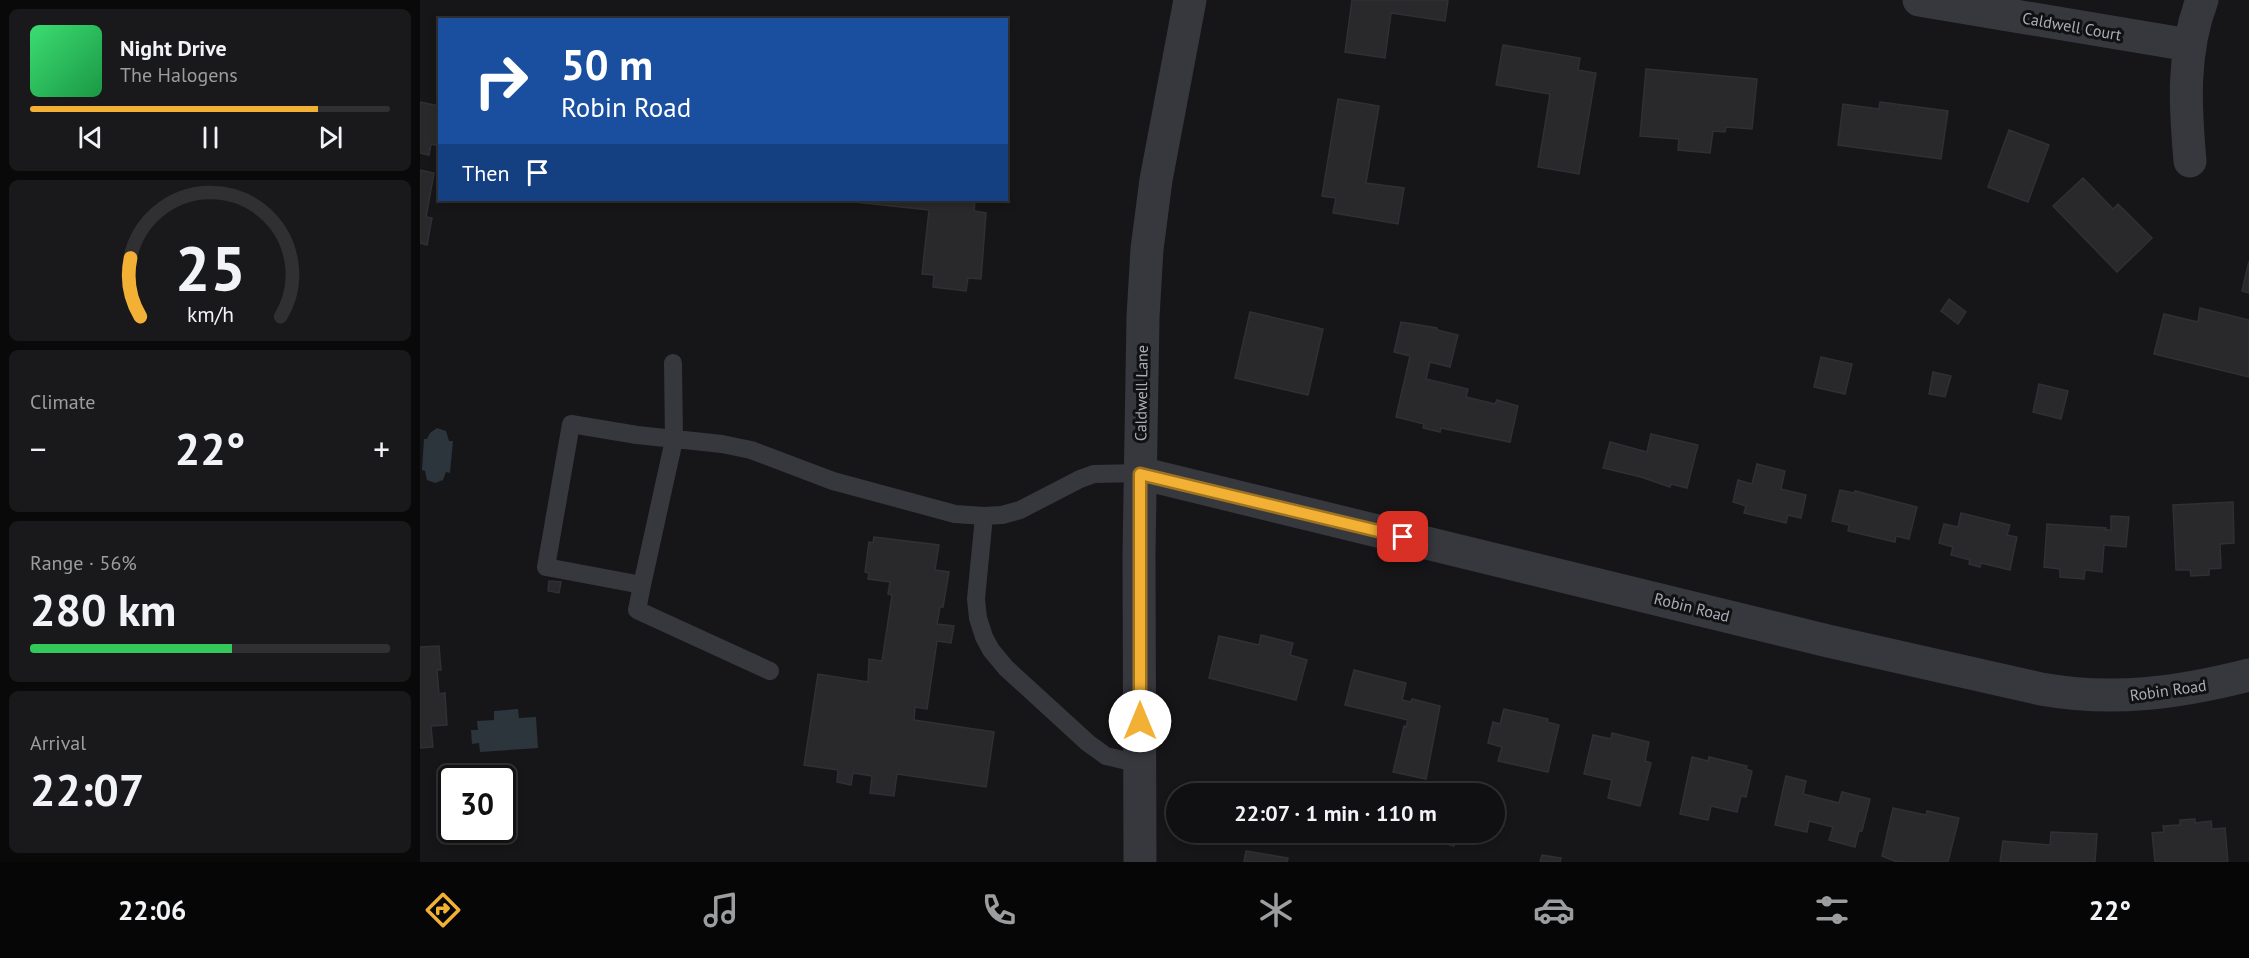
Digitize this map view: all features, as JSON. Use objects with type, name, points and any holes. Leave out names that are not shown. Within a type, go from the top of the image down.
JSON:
[{"type":"street","name":"Caldwell Lane","points":[[1140,862],[1140,391],[1147,249],[1156,180],[1190,0]]},
{"type":"street","name":"Caldwell Court","points":[[1919,0],[2189,45]]},
{"type":"street","points":[[2190,161],[2185,91],[2189,45],[2202,0]]},
{"type":"street","name":"Robin Road","points":[[1140,474],[1839,643],[2072,695],[2120,696],[2181,690],[2249,675]]},
{"type":"lane","points":[[673,363],[674,440],[637,610],[770,671]]},
{"type":"lane","points":[[642,585],[546,567],[571,424],[674,440],[722,444],[750,450],[833,481],[955,514],[1002,515],[1020,510],[1094,474],[1140,474]]},
{"type":"lane","points":[[984,516],[976,599],[978,618],[984,637],[992,650],[1006,668],[1088,743],[1106,756],[1140,764]]},
{"type":"shaded area","points":[[437,428],[446,431],[449,441],[453,441],[450,473],[446,472],[443,480],[435,483],[427,480],[425,471],[422,470],[424,439],[427,439],[430,433]]},
{"type":"shaded area","points":[[518,709],[519,718],[536,717],[538,748],[480,752],[479,743],[472,744],[471,730],[478,730],[477,721],[494,720],[494,711]]},
{"type":"building","points":[[1352,0],[1448,0],[1445,21],[1391,13],[1385,58],[1345,52]]},
{"type":"building","points":[[1503,45],[1580,58],[1578,70],[1596,73],[1579,174],[1538,167],[1550,94],[1496,85]]},
{"type":"building","points":[[1646,69],[1757,79],[1752,129],[1726,127],[1725,132],[1713,131],[1710,153],[1678,150],[1679,139],[1640,136]]},
{"type":"building","points":[[1338,99],[1379,106],[1366,183],[1404,188],[1398,224],[1333,213],[1336,198],[1322,196]]},
{"type":"building","points":[[420,102],[438,106],[438,146],[431,144],[429,155],[420,153]]},
{"type":"building","points":[[1880,102],[1948,111],[1941,159],[1838,145],[1843,104],[1879,109]]},
{"type":"building","points":[[2009,130],[2049,145],[2028,202],[1988,187]]},
{"type":"building","points":[[420,170],[434,173],[426,217],[432,218],[427,245],[420,243]]},
{"type":"building","points":[[2083,178],[2113,209],[2118,204],[2152,238],[2117,272],[2053,206]]},
{"type":"building","points":[[975,201],[974,211],[986,213],[981,279],[968,278],[966,291],[933,287],[934,275],[922,274],[929,210],[855,202]]},
{"type":"building","points":[[2249,261],[2249,293],[2242,291]]},
{"type":"building","points":[[1949,299],[1966,312],[1958,324],[1941,311]]},
{"type":"building","points":[[2200,308],[2249,320],[2249,377],[2154,354],[2164,314],[2198,322]]},
{"type":"building","points":[[1250,312],[1323,329],[1308,395],[1235,378]]},
{"type":"building","points":[[1401,322],[1437,328],[1437,330],[1458,335],[1450,367],[1430,362],[1426,379],[1468,389],[1466,397],[1495,404],[1497,400],[1518,406],[1510,442],[1441,428],[1440,432],[1423,428],[1424,424],[1396,417],[1410,356],[1394,352]]},
{"type":"building","points":[[1821,357],[1852,364],[1845,394],[1814,387]]},
{"type":"building","points":[[1933,372],[1951,376],[1945,397],[1929,394]]},
{"type":"building","points":[[2039,384],[2068,391],[2061,419],[2033,412]]},
{"type":"building","points":[[1651,434],[1698,445],[1687,488],[1671,484],[1670,487],[1603,468],[1610,442],[1647,452]]},
{"type":"building","points":[[1757,464],[1785,471],[1781,489],[1806,495],[1801,518],[1788,515],[1786,523],[1744,513],[1746,506],[1733,502],[1738,480],[1752,484]]},
{"type":"building","points":[[1840,490],[1854,493],[1855,491],[1917,507],[1909,539],[1896,536],[1895,542],[1848,531],[1849,525],[1832,521]]},
{"type":"building","points":[[2233,502],[2234,543],[2220,544],[2221,568],[2209,569],[2209,575],[2191,576],[2190,570],[2176,570],[2173,505]]},
{"type":"building","points":[[1961,513],[2010,525],[2007,535],[2017,537],[2010,570],[1981,563],[1980,567],[1969,564],[1970,560],[1951,555],[1953,547],[1939,543],[1944,524],[1958,527]]},
{"type":"building","points":[[2111,516],[2129,517],[2126,547],[2104,545],[2102,572],[2085,570],[2084,579],[2060,577],[2060,569],[2044,567],[2047,524],[2111,530]]},
{"type":"building","points":[[874,537],[939,545],[935,570],[949,572],[943,607],[940,607],[937,624],[954,626],[951,643],[937,641],[927,709],[915,707],[914,720],[994,732],[986,787],[897,774],[894,796],[870,793],[872,776],[853,773],[851,785],[837,782],[838,770],[804,765],[818,674],[868,682],[869,659],[882,661],[892,595],[888,594],[890,582],[868,579],[869,573],[865,572],[869,542],[873,543]]},
{"type":"building","points":[[549,581],[561,582],[559,593],[548,591]]},
{"type":"building","points":[[1261,635],[1293,643],[1290,655],[1307,660],[1296,700],[1209,678],[1219,636],[1259,645]]},
{"type":"building","points":[[439,646],[441,670],[437,670],[439,694],[445,693],[447,725],[431,726],[433,747],[420,748],[420,647]]},
{"type":"building","points":[[1354,670],[1406,683],[1402,700],[1411,702],[1412,699],[1440,706],[1426,779],[1393,772],[1404,726],[1406,727],[1408,720],[1345,705]]},
{"type":"building","points":[[1504,709],[1548,719],[1547,722],[1559,725],[1548,772],[1498,761],[1502,747],[1488,743],[1493,722],[1500,724]]},
{"type":"building","points":[[1612,733],[1649,742],[1645,761],[1651,763],[1640,806],[1608,798],[1612,780],[1584,774],[1593,735],[1611,739]]},
{"type":"building","points":[[1692,757],[1708,761],[1709,757],[1747,766],[1746,769],[1752,771],[1746,797],[1741,796],[1737,812],[1711,806],[1708,820],[1680,814]]},
{"type":"building","points":[[1786,776],[1806,781],[1803,794],[1839,803],[1842,792],[1870,799],[1862,831],[1859,831],[1855,847],[1829,840],[1833,827],[1809,821],[1807,832],[1775,825]]},
{"type":"building","points":[[1893,808],[1926,815],[1927,811],[1959,818],[1948,862],[1897,862],[1882,856]]},
{"type":"building","points":[[2195,819],[2195,823],[2211,821],[2212,829],[2225,828],[2228,862],[2155,862],[2152,833],[2164,832],[2163,826],[2180,825],[2180,820]]},
{"type":"building","points":[[2051,832],[2097,834],[2095,862],[2000,862],[2003,841],[2050,845]]},
{"type":"building","points":[[1246,851],[1288,858],[1287,862],[1244,862]]},
{"type":"building","points":[[1542,855],[1561,858],[1560,862],[1540,862]]},
{"type":"route","points":[[1140,721],[1140,474],[1403,537]]}]
